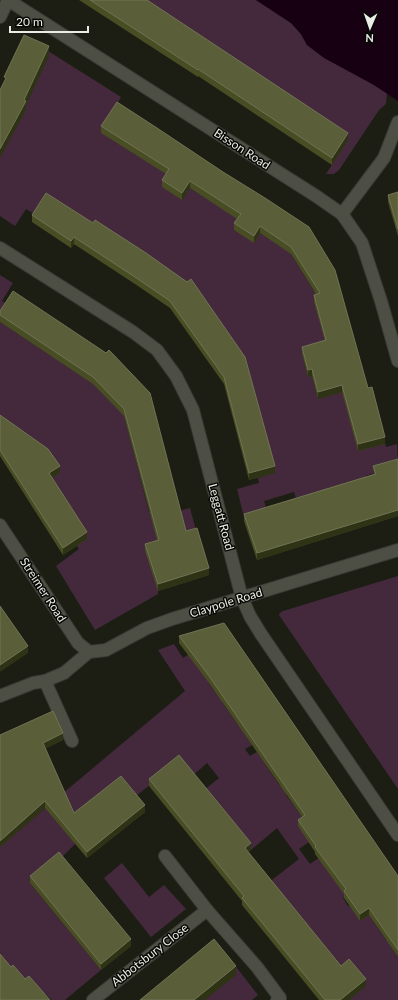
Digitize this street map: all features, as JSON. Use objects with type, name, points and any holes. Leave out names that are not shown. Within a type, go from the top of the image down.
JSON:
[{"type":"street","points":[[0,17],[8,0]]},
{"type":"street","name":"Bisson Road","points":[[8,0],[342,214],[362,243],[398,361]]},
{"type":"street","points":[[342,214],[384,158],[398,122]]},
{"type":"street","name":"Leggatt Road","points":[[0,248],[133,332],[157,350],[176,376],[193,410],[242,598],[250,616],[398,835]]},
{"type":"street","name":"Streimer Road","points":[[0,525],[78,643],[89,652]]},
{"type":"street","name":"Claypole Road","points":[[0,696],[33,683],[45,681],[64,672],[89,652],[106,650],[147,628],[398,550]]},
{"type":"street","points":[[45,681],[72,741]]},
{"type":"street","points":[[165,856],[207,910],[256,967],[280,998],[277,1000]]},
{"type":"street","name":"Abbotsbury Close","points":[[93,1000],[207,910]]},
{"type":"shaded area","points":[[136,0],[256,0],[291,23],[301,34],[307,45],[387,93],[386,104],[379,110],[339,170],[334,174],[326,174],[348,140]]},
{"type":"shaded area","points":[[256,0],[398,0],[398,101],[374,85],[324,58],[307,45],[301,34],[291,23]]},
{"type":"shaded area","points":[[37,44],[121,97],[102,133],[170,175],[182,200],[190,188],[229,213],[239,198],[254,243],[260,233],[289,251],[314,291],[329,282],[326,347],[302,354],[308,377],[312,376],[318,399],[360,387],[384,439],[386,447],[397,444],[398,466],[365,476],[370,492],[301,515],[294,492],[264,501],[271,524],[245,521],[237,489],[259,483],[258,478],[275,473],[191,286],[36,215],[26,209],[15,226],[0,216],[0,158],[7,100],[28,98],[49,56]]},
{"type":"shaded area","points":[[0,275],[13,283],[2,301],[8,305],[0,318]]},
{"type":"shaded area","points":[[0,322],[80,375],[138,396],[125,419],[149,512],[169,514],[190,508],[197,534],[158,591],[158,594],[95,630],[56,566],[79,549],[0,422]]},
{"type":"shaded area","points":[[398,576],[398,789],[279,615],[283,611]]},
{"type":"shaded area","points":[[174,644],[183,658],[197,649],[209,683],[216,693],[224,688],[229,696],[222,702],[238,725],[251,728],[244,733],[252,745],[245,749],[250,756],[257,752],[260,756],[267,751],[273,759],[265,764],[280,786],[288,781],[294,789],[286,795],[302,817],[309,842],[299,849],[310,864],[326,853],[353,892],[343,898],[348,906],[376,909],[379,913],[371,918],[386,940],[394,935],[398,946],[393,950],[398,957],[398,1000],[349,1000],[366,986],[341,973],[268,883],[299,859],[277,828],[251,850],[203,791],[219,778],[207,763],[191,777],[179,762],[75,844],[60,859],[30,883],[101,970],[65,1000],[52,1000],[45,993],[41,996],[0,965],[0,847],[185,691],[158,650]]},
{"type":"shaded area","points":[[122,863],[149,897],[164,885],[186,909],[151,937],[104,878]]},
{"type":"shaded area","points":[[219,945],[258,995],[252,1000],[205,1000],[214,948]]},
{"type":"building","points":[[90,0],[147,0],[348,133],[332,158],[198,69]]},
{"type":"building","points":[[24,35],[49,46],[24,100],[26,101],[0,149],[0,90],[6,78],[4,77]]},
{"type":"building","points":[[117,102],[309,227],[335,270],[368,388],[372,387],[385,437],[358,444],[342,385],[318,392],[312,369],[308,370],[302,347],[326,340],[314,295],[320,293],[291,247],[260,226],[254,236],[234,223],[241,214],[190,181],[182,193],[162,180],[169,169],[101,126]]},
{"type":"building","points":[[398,192],[398,229],[388,195]]},
{"type":"building","points":[[46,193],[93,223],[95,220],[187,282],[191,279],[245,357],[275,466],[249,473],[224,377],[170,301],[74,237],[71,241],[32,215]]},
{"type":"building","points":[[13,291],[106,353],[109,350],[150,393],[186,531],[197,528],[209,568],[158,584],[145,544],[159,540],[124,409],[93,377],[0,315],[0,311]]},
{"type":"building","points":[[0,415],[48,449],[60,466],[49,473],[87,532],[63,548],[0,450]]},
{"type":"building","points":[[398,459],[398,510],[257,553],[244,514],[376,474],[373,466]]},
{"type":"building","points":[[0,606],[28,646],[0,665]]},
{"type":"building","points":[[224,623],[398,876],[398,950],[369,908],[360,914],[344,891],[346,889],[315,847],[316,846],[298,820],[305,815],[209,676],[179,636]]},
{"type":"building","points":[[53,711],[63,733],[43,743],[74,813],[121,776],[145,805],[87,852],[45,801],[0,841],[0,735]]},
{"type":"building","points":[[179,755],[251,843],[245,848],[341,966],[349,959],[366,979],[340,1000],[325,1000],[242,898],[244,896],[149,779]]},
{"type":"building","points":[[59,852],[131,939],[101,964],[30,876]]},
{"type":"building","points":[[214,939],[236,966],[194,1000],[140,1000]]},
{"type":"building","points":[[0,954],[11,967],[13,965],[25,979],[29,976],[50,1000],[0,1000]]}]
